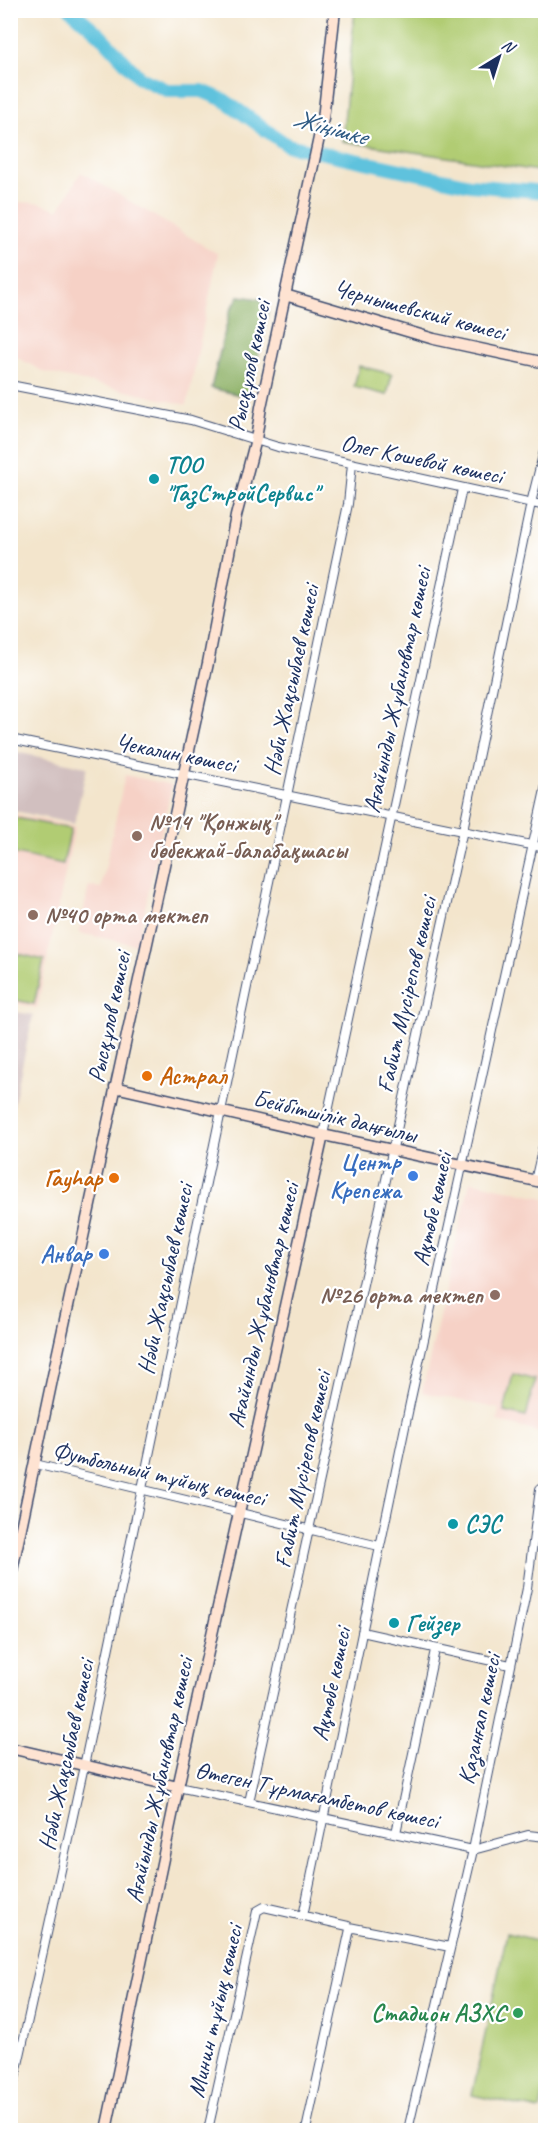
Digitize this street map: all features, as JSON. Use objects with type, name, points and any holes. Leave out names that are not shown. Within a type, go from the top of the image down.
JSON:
[{"type":"street","name":"Рысқұлов көшсеі","points":[[10,1580],[208,663],[236,516],[256,439],[310,182],[323,119],[335,10]]},
{"type":"street","name":"Чернышевский көшесі","points":[[285,295],[434,339],[546,363]]},
{"type":"street","name":"Олег Кошевой көшесі","points":[[10,385],[197,421],[278,447],[546,506]]},
{"type":"street","name":"Ғабит Мүсірепов көшесі","points":[[249,1802],[463,831],[531,503],[546,443]]},
{"type":"street","name":"Нәби Жақсыбаев көшесі","points":[[10,2101],[84,1766],[348,504],[352,464]]},
{"type":"street","name":"Ағайынды Жұбановтар көшесі","points":[[106,2130],[178,1787],[323,1135],[462,489]]},
{"type":"street","name":"Чекалин көшесі","points":[[10,739],[546,848]]},
{"type":"street","name":"Ақтөбе көшесі","points":[[322,1817],[461,1165],[546,785]]},
{"type":"street","name":"Бейбітшілік даңғылы","points":[[115,1087],[540,1182]]},
{"type":"street","points":[[540,1182],[546,1133]]},
{"type":"street","name":"Футбольный тұйық көшесі","points":[[35,1464],[379,1546]]},
{"type":"street","name":"Қазанғап көшесі","points":[[408,2130],[472,1850],[527,1588],[540,1489]]},
{"type":"street","points":[[362,1632],[510,1665]]},
{"type":"street","points":[[396,1833],[435,1650]]},
{"type":"street","name":"Өтеген Тұрмағамбетов көшесі","points":[[10,1748],[178,1787],[472,1850],[528,1835],[546,1837]]},
{"type":"street","points":[[303,1916],[322,1817]]},
{"type":"street","name":"Минин тұйық көшесі","points":[[208,2130],[257,1911],[264,1907],[450,1947]]},
{"type":"street","points":[[306,2130],[349,1927]]},
{"type":"shaded area","points":[[81,172],[218,254],[187,405],[44,372],[11,354],[11,202],[40,203],[59,210]]},
{"type":"shaded area","points":[[11,751],[87,767],[74,824],[11,810]]},
{"type":"shaded area","name":"№14 \"Қонжық\" бөбекжай-балабақшасы","points":[[125,775],[172,785],[137,945],[79,933],[89,886],[101,888]]},
{"type":"shaded area","name":"№40 орта мектеп","points":[[11,813],[75,827],[37,1008],[11,1002]]},
{"type":"shaded area","points":[[10,1011],[33,1015],[11,1117]]},
{"type":"shaded area","name":"№26 орта мектеп","points":[[470,1181],[545,1198],[545,1434],[497,1421],[499,1409],[422,1392]]},
{"type":"green space","points":[[355,10],[545,11],[545,172],[342,141]]},
{"type":"green space","points":[[239,296],[260,299],[268,311],[248,397],[211,388],[230,311]]},
{"type":"green space","points":[[359,366],[392,374],[387,395],[354,387]]},
{"type":"green space","points":[[11,817],[71,829],[63,864],[11,853]]},
{"type":"green space","points":[[11,952],[44,960],[34,1004],[11,999]]},
{"type":"green space","points":[[513,1374],[535,1380],[526,1417],[504,1412]]},
{"type":"green space","name":"Стадион АЗХС","points":[[507,1933],[545,1942],[546,2083],[540,2110],[472,2095]]},
{"type":"waterway","name":"Жіңішке","points":[[71,10],[98,33],[140,78],[169,91],[202,91],[224,100],[287,145],[470,185],[546,192]]},
{"type":"place","name":"ТОО \"ГазСтройСервис\"","points":[[154,479]]},
{"type":"place","name":"№14 \"Қонжық\" бөбекжай-балабақшасы","points":[[137,836]]},
{"type":"place","name":"№40 орта мектеп","points":[[33,915]]},
{"type":"place","name":"Астрал","points":[[147,1076]]},
{"type":"place","name":"Центр Крепежа","points":[[413,1176]]},
{"type":"place","name":"Гауhар","points":[[114,1178]]},
{"type":"place","name":"Анвар","points":[[104,1254]]},
{"type":"place","name":"№26 орта мектеп","points":[[495,1295]]},
{"type":"place","name":"СЭС","points":[[453,1524]]},
{"type":"place","name":"Гейзер","points":[[394,1623]]},
{"type":"place","name":"Стадион АЗХС","points":[[518,2013]]}]
